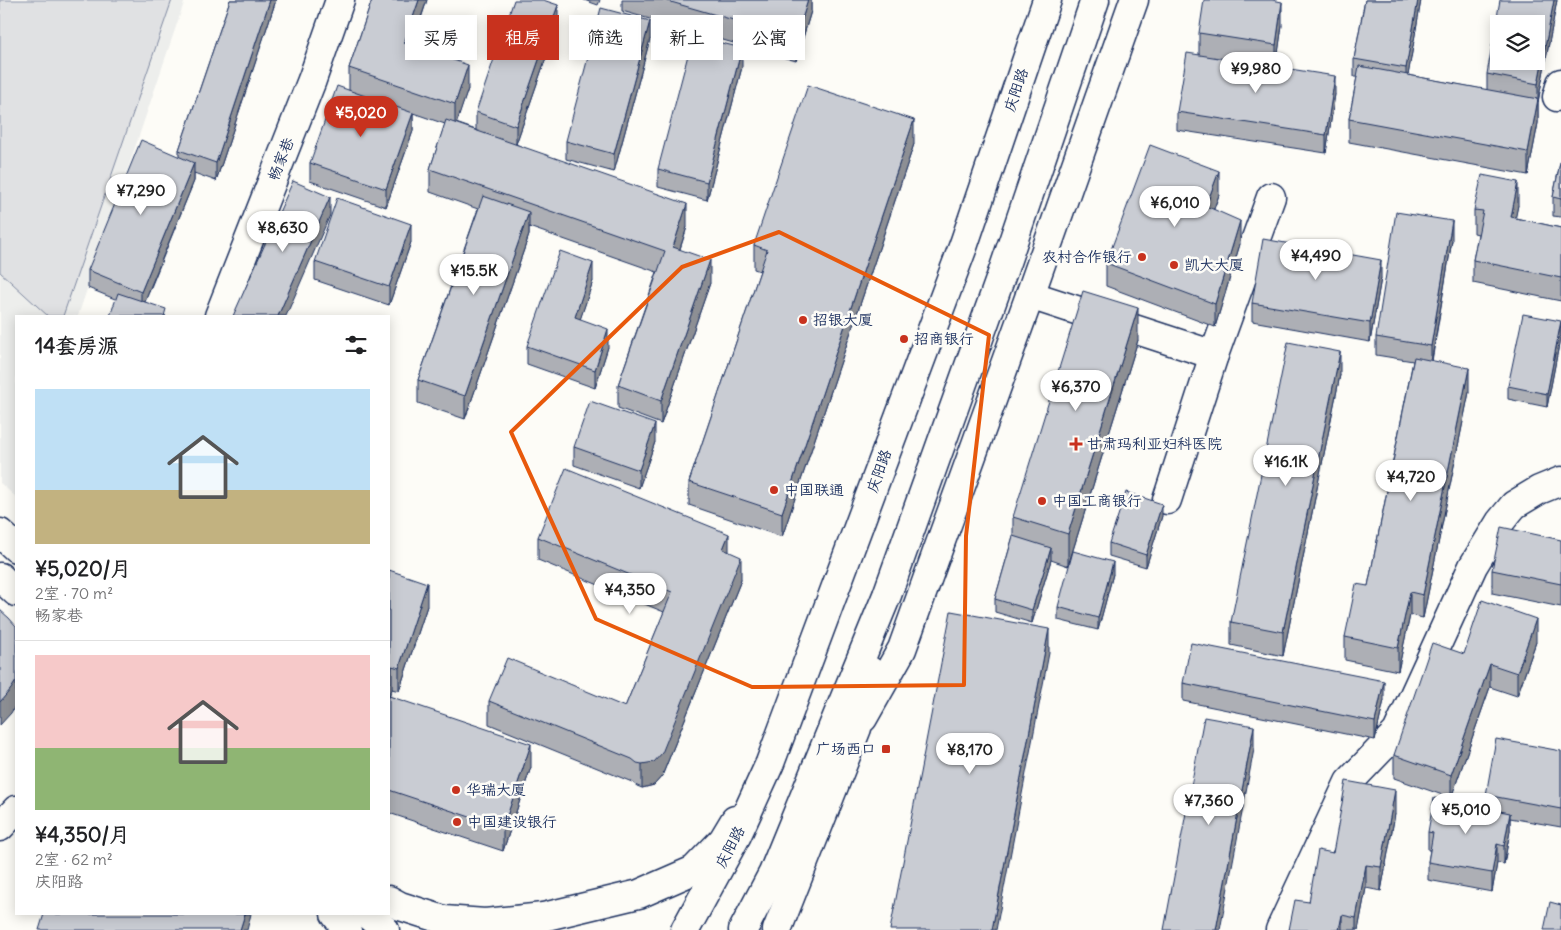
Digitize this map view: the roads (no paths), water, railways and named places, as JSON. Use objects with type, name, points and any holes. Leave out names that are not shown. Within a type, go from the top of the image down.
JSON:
[{"type":"main road","name":"畅家巷","points":[[219,315],[312,80],[340,0]]},
{"type":"main road","name":"庆阳路","points":[[685,930],[737,835],[770,763],[964,244],[1047,0]]},
{"type":"main road","points":[[743,930],[773,873],[887,595],[1003,271],[1095,0]]},
{"type":"main road","points":[[777,930],[857,728],[902,649],[1134,0]]},
{"type":"main road","points":[[1167,500],[1214,355],[1271,197]]},
{"type":"main road","points":[[1030,295],[1214,355]]},
{"type":"main road","points":[[1280,930],[1349,782],[1397,732],[1473,566],[1500,522],[1514,506],[1539,490],[1561,481]]},
{"type":"main road","points":[[0,533],[15,547]]},
{"type":"main road","points":[[0,577],[15,591]]},
{"type":"main road","points":[[857,728],[887,595]]},
{"type":"main road","points":[[390,901],[400,906],[444,920],[485,923],[543,917],[639,894],[694,870],[723,840],[770,763]]},
{"type":"main road","points":[[0,827],[15,811]]},
{"type":"main road","points":[[336,915],[347,930]]},
{"type":"main road","points":[[368,915],[385,930]]},
{"type":"place","name":"农村合作银行","points":[[1142,257]]},
{"type":"place","name":"凯大大厦","points":[[1174,265]]},
{"type":"place","name":"招银大厦","points":[[803,320]]},
{"type":"place","name":"招商银行","points":[[904,339]]},
{"type":"place","name":"甘肃玛利亚妇科医院","points":[[1076,444]]},
{"type":"place","name":"中国联通","points":[[774,490]]},
{"type":"place","name":"中国工商银行","points":[[1042,501]]},
{"type":"place","name":"广场西口","points":[[886,749]]},
{"type":"place","name":"华瑞大厦","points":[[456,790]]},
{"type":"place","name":"中国建设银行","points":[[457,822]]}]
